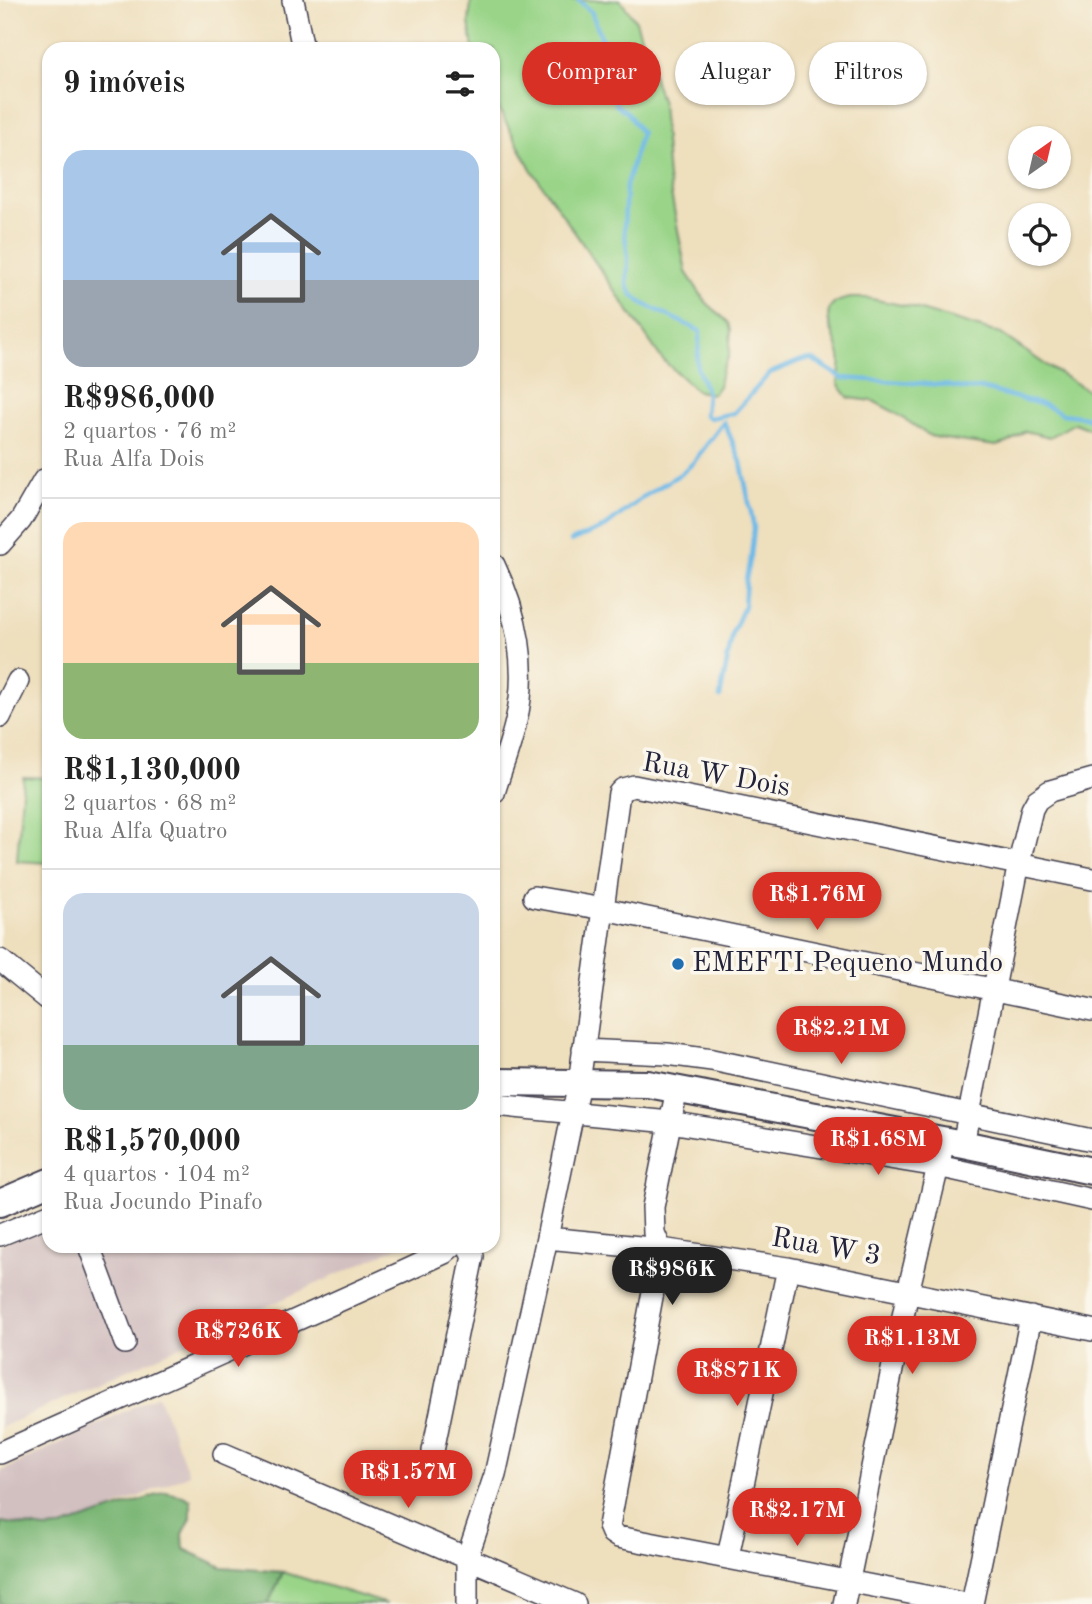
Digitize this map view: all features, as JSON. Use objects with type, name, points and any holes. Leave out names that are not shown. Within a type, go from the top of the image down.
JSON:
[{"type":"main road","points":[[500,1082],[648,1084],[948,1150],[1092,1171]]},
{"type":"main road","points":[[0,1203],[42,1185]]},
{"type":"street","points":[[293,0],[302,42]]},
{"type":"street","points":[[0,544],[21,520],[42,484]]},
{"type":"street","points":[[500,578],[509,598],[516,626],[521,689],[516,721],[500,773]]},
{"type":"street","points":[[0,716],[18,681]]},
{"type":"street","points":[[844,1604],[908,1292],[948,1150],[969,1115],[1019,863],[1037,800],[1050,791],[1092,779]]},
{"type":"street","name":"Rua W Dois","points":[[467,1558],[495,1475],[548,1238],[579,1083],[619,793],[627,786],[1092,879]]},
{"type":"street","points":[[534,897],[604,909],[1092,1010]]},
{"type":"street","points":[[0,960],[42,994]]},
{"type":"street","points":[[583,1049],[667,1054],[712,1060],[1092,1140]]},
{"type":"street","points":[[677,1089],[653,1207],[654,1233],[661,1249],[609,1526],[612,1533],[618,1537],[970,1604],[1031,1317]]},
{"type":"street","points":[[500,1106],[948,1150],[1092,1200]]},
{"type":"street","points":[[0,1235],[42,1218]]},
{"type":"street","name":"Rua W 3","points":[[548,1238],[661,1249],[788,1268],[1092,1330]]},
{"type":"street","points":[[92,1253],[125,1343]]},
{"type":"street","points":[[0,1453],[442,1253]]},
{"type":"street","points":[[433,1451],[472,1253]]},
{"type":"street","points":[[728,1557],[788,1268]]},
{"type":"street","points":[[224,1454],[575,1604]]},
{"type":"street","points":[[467,1558],[467,1604]]},
{"type":"shaded area","points":[[42,1228],[42,1253],[385,1253],[0,1428],[0,1244]]},
{"type":"shaded area","points":[[158,1395],[189,1474],[0,1559],[0,1472]]},
{"type":"green space","points":[[471,0],[620,0],[636,21],[643,42],[522,42],[522,105],[661,105],[661,100],[668,178],[686,272],[706,302],[729,323],[731,330],[729,356],[722,370],[719,386],[713,394],[697,391],[662,359],[531,169],[500,111],[500,42],[472,42],[469,23]]},
{"type":"green space","points":[[851,298],[867,298],[911,307],[1001,334],[1092,393],[1092,430],[1075,423],[1050,437],[1025,431],[1009,442],[996,446],[930,436],[873,401],[849,398],[838,384],[841,359],[828,313],[831,306]]},
{"type":"green space","points":[[23,777],[42,778],[42,863],[17,861]]},
{"type":"green space","points":[[166,1492],[191,1500],[191,1518],[183,1534],[184,1549],[222,1567],[283,1572],[268,1604],[0,1604],[1,1522],[45,1529],[59,1528]]},
{"type":"green space","points":[[283,1572],[286,1573],[387,1604],[268,1604]]},
{"type":"waterway","points":[[578,0],[591,11],[603,42],[599,77],[617,106],[627,112],[641,133],[626,186],[624,228],[628,258],[627,284],[631,293],[642,303],[700,331],[697,367],[707,393],[705,416],[710,418],[734,413],[770,373],[802,360],[812,359],[842,378],[980,388],[1045,405],[1063,414],[1086,417],[1092,421]]},
{"type":"waterway","points":[[720,697],[733,632],[744,607],[754,528],[741,462],[724,422]]},
{"type":"waterway","points":[[571,541],[605,527],[643,497],[682,473],[693,463],[723,423]]},
{"type":"place","name":"EMEFTI Pequeno Mundo","points":[[678,964]]}]
